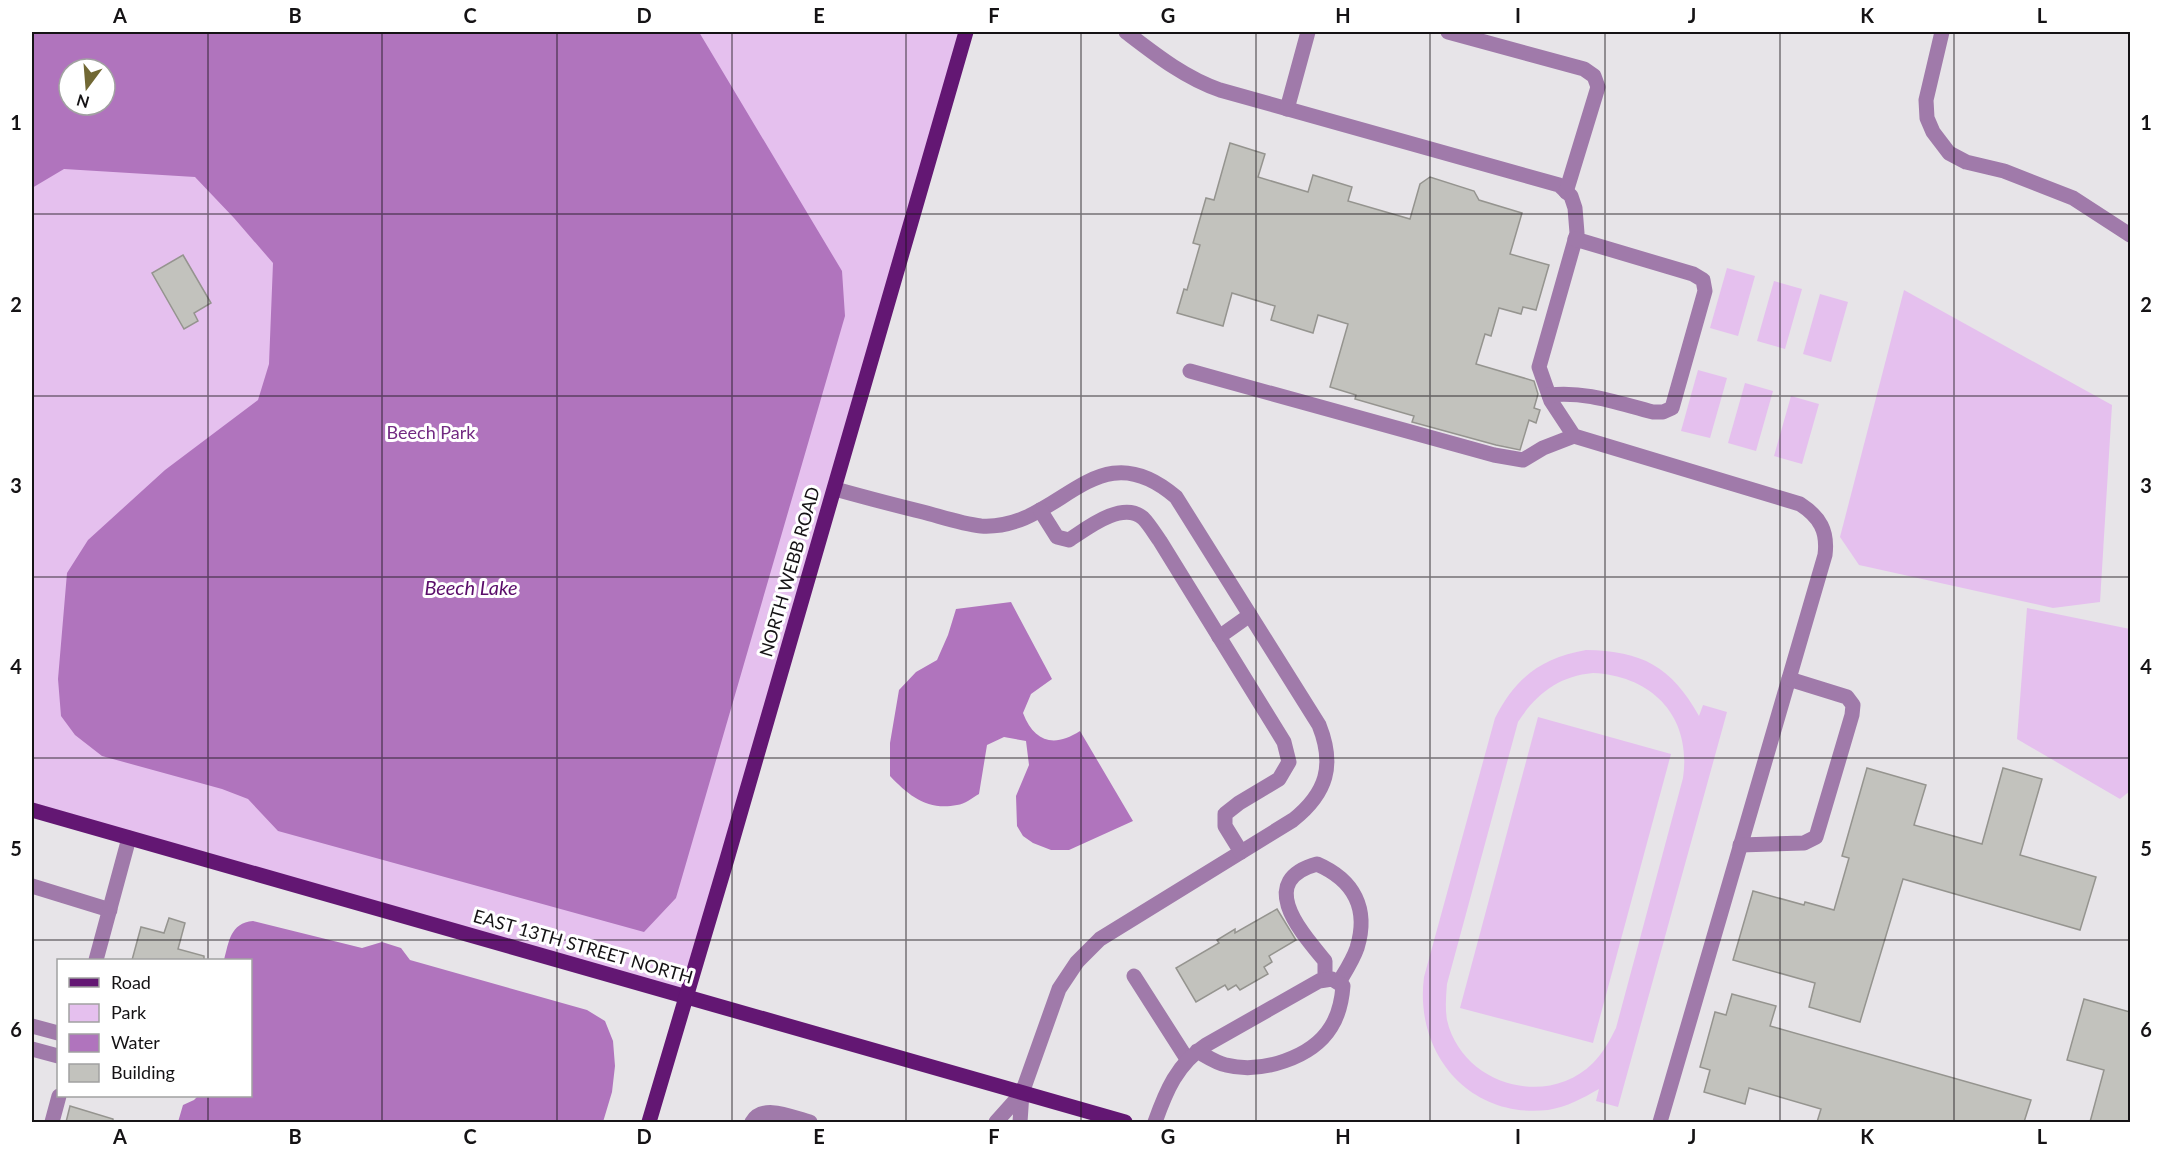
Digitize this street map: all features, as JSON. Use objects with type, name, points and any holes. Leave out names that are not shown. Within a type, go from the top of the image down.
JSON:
[{"type":"main road","name":"NORTH WEBB ROAD","points":[[649,1122],[835,489],[966,32]]},
{"type":"main road","name":"EAST 13TH STREET NORTH","points":[[32,810],[1125,1122]]},
{"type":"street","points":[[1126,32],[1168,64],[1204,85],[1560,185],[1570,196],[1577,217],[1575,239],[1539,367],[1549,396],[1574,436]]},
{"type":"street","points":[[1287,109],[1308,32]]},
{"type":"street","points":[[1448,32],[1584,69],[1594,76],[1598,87],[1566,192]]},
{"type":"street","points":[[1942,32],[1926,100],[1927,118],[1933,132],[1949,153],[1966,162],[2004,171],[2073,198],[2130,235]]},
{"type":"street","points":[[1549,396],[1571,393],[1591,396],[1653,412],[1662,412],[1672,408],[1705,291],[1703,280],[1693,274],[1575,239]]},
{"type":"street","points":[[1190,371],[1494,455],[1523,460],[1543,448],[1574,436],[1800,504],[1811,511],[1818,520],[1827,540],[1825,555],[1660,1122]]},
{"type":"street","points":[[835,489],[982,526],[1011,524],[1040,510],[1075,488],[1115,471],[1133,472],[1163,485],[1176,497],[1319,725],[1325,740],[1327,770],[1319,793],[1309,808],[1100,939],[1077,962],[1059,989],[1022,1093],[1020,1122]]},
{"type":"street","points":[[1040,510],[1057,537],[1069,540],[1107,516],[1127,512],[1142,517],[1160,541],[1284,741],[1289,762],[1279,779],[1225,814],[1225,826],[1241,852]]},
{"type":"street","points":[[1219,637],[1250,615]]},
{"type":"street","points":[[1740,845],[1804,843],[1816,837],[1853,705],[1847,697],[1789,680]]},
{"type":"street","points":[[96,959],[129,838]]},
{"type":"street","points":[[1317,864],[1332,870],[1348,886],[1360,906],[1361,923],[1357,950],[1332,981],[1325,961],[1299,930],[1287,908],[1288,884],[1301,868],[1317,864]]},
{"type":"street","points":[[32,886],[110,910]]},
{"type":"street","points":[[1134,976],[1192,1055],[1236,1067],[1260,1068],[1292,1057],[1323,1037],[1331,1027],[1343,986],[1332,981],[1311,985],[1192,1055],[1169,1085],[1155,1122]]},
{"type":"street","points":[[32,1026],[57,1033]]},
{"type":"street","points":[[32,1049],[57,1056]]},
{"type":"street","points":[[996,1122],[1022,1093]]},
{"type":"street","points":[[52,1122],[58,1097]]},
{"type":"street","points":[[752,1122],[756,1116],[765,1112],[810,1122]]},
{"type":"green space","name":"Beech Lake","points":[[32,32],[963,32],[686,997],[32,810]]},
{"type":"green space","points":[[1727,268],[1755,276],[1738,336],[1710,328]]},
{"type":"green space","points":[[1774,281],[1802,289],[1785,349],[1757,341]]},
{"type":"green space","points":[[1904,290],[2112,405],[2100,602],[2053,608],[1859,565],[1840,537]]},
{"type":"green space","points":[[1820,294],[1848,302],[1831,362],[1803,354]]},
{"type":"green space","points":[[1698,370],[1727,378],[1710,438],[1681,431]]},
{"type":"green space","points":[[1745,383],[1773,391],[1756,451],[1728,443]]},
{"type":"green space","points":[[1791,396],[1819,404],[1802,464],[1774,456]]},
{"type":"green space","points":[[2027,608],[2130,629],[2130,791],[2120,799],[2017,739]]},
{"type":"green space","points":[[1586,650],[1606,651],[1639,658],[1666,673],[1699,716],[1703,705],[1727,712],[1618,1107],[1596,1101],[1599,1089],[1575,1102],[1555,1109],[1520,1110],[1494,1104],[1471,1092],[1453,1075],[1438,1055],[1428,1031],[1423,1005],[1424,977],[1495,718],[1511,692],[1531,672],[1556,658]],"holes":[[[1593,673],[1634,682],[1650,691],[1664,704],[1681,736],[1684,756],[1683,778],[1616,1028],[1609,1042],[1593,1063],[1574,1077],[1553,1085],[1531,1087],[1508,1083],[1488,1074],[1470,1061],[1456,1042],[1447,1020],[1447,984],[1518,722],[1541,695],[1559,682]]]},
{"type":"green space","points":[[1538,717],[1671,754],[1593,1043],[1460,1008]]},
{"type":"water","name":"Beech Lake","points":[[32,32],[699,32],[842,271],[845,316],[676,898],[644,932],[278,831],[248,799],[222,789],[102,756],[75,735],[61,716],[58,679],[67,573],[88,540],[165,470],[258,400],[269,364],[273,263],[195,177],[64,169],[32,188]]},
{"type":"water","points":[[1011,602],[1052,679],[1031,694],[1023,713],[1028,723],[1039,736],[1046,739],[1062,739],[1080,731],[1133,821],[1069,850],[1051,850],[1033,843],[1023,836],[1017,826],[1016,796],[1029,765],[1026,741],[1004,737],[987,745],[979,794],[960,804],[937,806],[928,804],[912,796],[890,776],[890,743],[899,690],[916,672],[937,660],[956,609]]},
{"type":"water","points":[[253,921],[362,948],[382,942],[401,948],[410,960],[587,1010],[605,1021],[613,1041],[615,1066],[612,1092],[603,1122],[178,1122],[183,1105],[197,1097],[252,1097],[252,959],[224,959],[232,934],[239,925]]},
{"type":"building","points":[[1230,143],[1265,154],[1258,177],[1308,192],[1313,175],[1352,187],[1348,201],[1410,219],[1420,184],[1430,177],[1474,191],[1479,200],[1522,213],[1510,254],[1549,265],[1536,310],[1523,307],[1521,314],[1499,308],[1491,336],[1485,334],[1476,364],[1534,381],[1538,394],[1534,408],[1540,410],[1536,423],[1529,420],[1520,450],[1412,422],[1414,416],[1355,399],[1356,395],[1330,387],[1348,324],[1318,315],[1313,333],[1271,320],[1275,306],[1232,293],[1223,326],[1177,313],[1184,289],[1187,290],[1200,245],[1193,243],[1206,198],[1214,200]]},
{"type":"building","points":[[183,255],[211,303],[194,313],[198,321],[184,329],[152,273]]},
{"type":"building","points":[[1867,768],[1926,785],[1914,825],[1982,844],[2003,768],[2042,779],[2020,855],[2096,877],[2080,930],[1903,879],[1860,1022],[1809,1007],[1815,983],[1733,960],[1753,891],[1804,905],[1805,902],[1834,910],[1849,858],[1842,856]]},
{"type":"building","points":[[1277,909],[1296,940],[1269,956],[1272,962],[1264,967],[1268,974],[1240,990],[1236,985],[1228,990],[1225,985],[1196,1002],[1176,968],[1219,943],[1217,940],[1235,929],[1235,933]]},
{"type":"building","points":[[169,918],[185,923],[178,949],[204,956],[204,959],[132,959],[141,927],[164,933]]},
{"type":"building","points":[[1732,994],[1776,1006],[1770,1026],[2031,1100],[2024,1122],[1817,1122],[1821,1109],[1749,1088],[1745,1104],[1704,1092],[1710,1070],[1700,1067],[1715,1012],[1726,1015]]},
{"type":"building","points":[[2084,999],[2130,1012],[2130,1122],[2090,1122],[2104,1070],[2067,1060]]},
{"type":"building","points":[[70,1106],[113,1119],[113,1122],[66,1122]]},
{"type":"park label","name":"Beech Park","points":[[431,433]]}]
